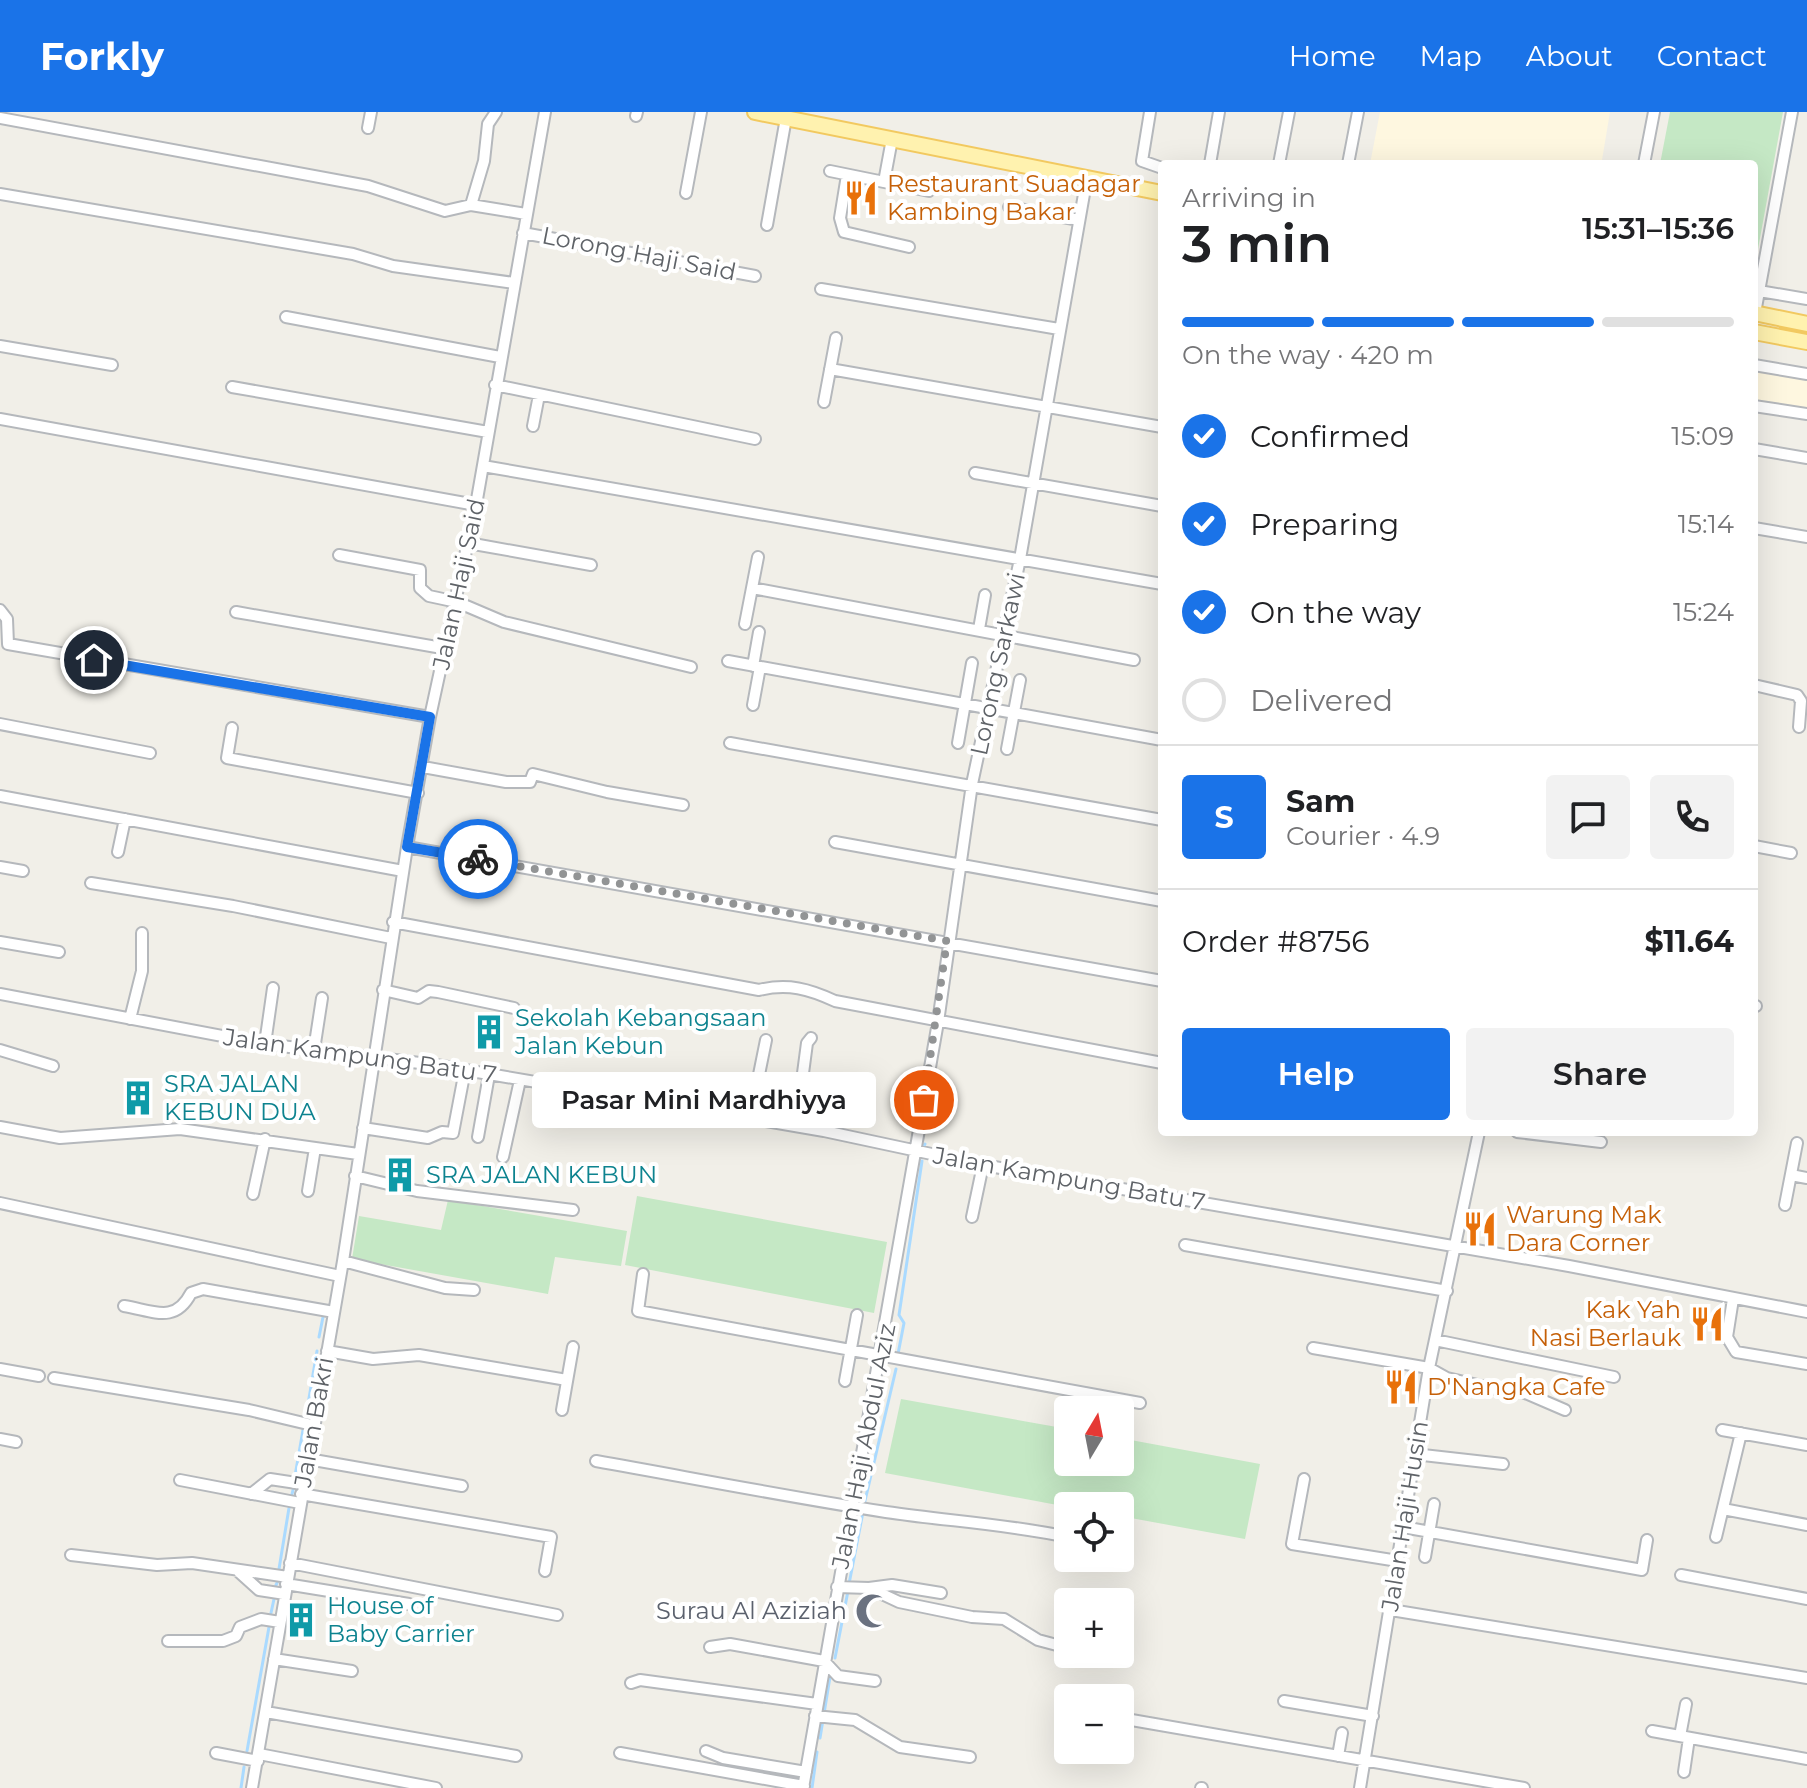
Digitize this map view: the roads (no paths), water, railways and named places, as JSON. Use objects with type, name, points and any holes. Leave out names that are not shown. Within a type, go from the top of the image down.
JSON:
[{"type":"main road","points":[[755,112],[1158,192]]},
{"type":"main road","points":[[1758,314],[1807,324]]},
{"type":"main road","points":[[1758,333],[1807,342]]},
{"type":"street","points":[[368,128],[371,112]]},
{"type":"street","points":[[471,205],[484,161],[488,124],[496,112]]},
{"type":"street","name":"Jalan Haji Said","points":[[375,1056],[393,922],[430,717],[448,649],[476,505],[545,112]]},
{"type":"street","points":[[686,193],[701,112]]},
{"type":"street","points":[[1150,112],[1142,161],[1158,167]]},
{"type":"street","points":[[1211,160],[1219,112]]},
{"type":"street","points":[[1280,160],[1289,112]]},
{"type":"street","points":[[1349,160],[1358,112]]},
{"type":"street","points":[[1645,160],[1654,112]]},
{"type":"street","points":[[1758,295],[1792,112]]},
{"type":"street","points":[[0,118],[368,186],[445,211],[471,205],[526,214]]},
{"type":"street","points":[[767,225],[786,118]]},
{"type":"street","points":[[884,182],[892,139]]},
{"type":"street","points":[[830,171],[929,191]]},
{"type":"street","points":[[847,175],[840,218],[844,232],[909,247]]},
{"type":"street","name":"Lorong Sarkawi","points":[[915,1152],[938,1022],[947,941],[972,784],[1020,559],[1087,177]]},
{"type":"street","points":[[0,194],[353,254],[393,266],[514,283]]},
{"type":"street","points":[[1009,207],[1079,220]]},
{"type":"street","name":"Lorong Haji Said","points":[[523,233],[755,276]]},
{"type":"street","points":[[821,289],[1059,329]]},
{"type":"street","points":[[1759,291],[1807,299]]},
{"type":"street","points":[[286,317],[500,357]]},
{"type":"street","points":[[824,402],[836,338]]},
{"type":"street","points":[[0,346],[112,365]]},
{"type":"street","points":[[1758,366],[1807,374]]},
{"type":"street","points":[[830,369],[1158,426]]},
{"type":"street","points":[[495,385],[755,439]]},
{"type":"street","points":[[232,387],[488,432]]},
{"type":"street","points":[[533,426],[539,395]]},
{"type":"street","points":[[1758,407],[1807,414]]},
{"type":"street","points":[[0,419],[476,505]]},
{"type":"street","points":[[1758,450],[1807,458]]},
{"type":"street","points":[[483,466],[1158,583]]},
{"type":"street","points":[[975,473],[1158,505]]},
{"type":"street","points":[[1758,529],[1807,537]]},
{"type":"street","points":[[468,543],[591,565]]},
{"type":"street","points":[[339,555],[420,570],[422,591],[429,596],[457,602],[504,622],[691,667]]},
{"type":"street","points":[[745,624],[758,557]]},
{"type":"street","points":[[752,588],[1134,660]]},
{"type":"street","points":[[979,629],[985,595]]},
{"type":"street","points":[[0,610],[7,619],[4,644],[430,717]]},
{"type":"street","points":[[236,612],[448,649]]},
{"type":"street","points":[[753,705],[759,632]]},
{"type":"street","points":[[728,661],[1158,739]]},
{"type":"street","points":[[958,743],[972,663]]},
{"type":"street","points":[[1007,749],[1020,680]]},
{"type":"street","points":[[1758,686],[1797,695],[1801,701],[1799,727]]},
{"type":"street","points":[[0,724],[150,753]]},
{"type":"street","points":[[232,728],[227,758],[418,793]]},
{"type":"street","points":[[730,743],[1158,819]]},
{"type":"street","points":[[423,767],[506,782],[530,782],[533,774],[607,792],[683,805]]},
{"type":"street","points":[[0,796],[403,871]]},
{"type":"street","points":[[118,852],[125,819]]},
{"type":"street","points":[[835,842],[1158,900]]},
{"type":"street","points":[[407,847],[1158,980]]},
{"type":"street","points":[[1758,847],[1791,853]]},
{"type":"street","points":[[0,867],[23,871]]},
{"type":"street","points":[[91,883],[233,906],[391,938]]},
{"type":"street","points":[[393,922],[759,990],[778,986],[808,988],[835,1001],[1158,1062]]},
{"type":"street","points":[[130,1019],[142,971],[142,933]]},
{"type":"street","points":[[0,942],[59,952]]},
{"type":"street","points":[[265,1044],[273,988]]},
{"type":"street","points":[[383,990],[418,998],[429,991],[438,992],[514,1008]]},
{"type":"street","name":"Jalan Kampung Batu 7","points":[[0,994],[265,1044],[375,1056],[796,1126],[983,1165],[1457,1246],[1807,1312]]},
{"type":"street","points":[[314,1050],[322,998]]},
{"type":"street","points":[[796,1126],[807,1043],[811,1038]]},
{"type":"street","points":[[750,1119],[766,1040]]},
{"type":"street","points":[[0,1050],[53,1066]]},
{"type":"street","name":"Jalan Bakri","points":[[252,1788],[312,1425],[343,1261],[375,1056]]},
{"type":"street","points":[[363,1128],[420,1137],[453,1133],[465,1070]]},
{"type":"street","points":[[478,1137],[489,1075]]},
{"type":"street","points":[[503,1157],[520,1080]]},
{"type":"street","points":[[0,1127],[60,1138],[180,1129],[358,1154]]},
{"type":"street","name":"Jalan Haji Husin","points":[[1360,1788],[1429,1368],[1478,1136]]},
{"type":"street","points":[[1551,1136],[1601,1142]]},
{"type":"street","points":[[253,1194],[265,1139]]},
{"type":"street","points":[[1785,1205],[1797,1143]]},
{"type":"street","points":[[308,1191],[315,1148]]},
{"type":"street","name":"Jalan Haji Abdul Aziz","points":[[803,1787],[821,1717],[817,1704],[824,1661],[860,1507],[915,1152]]},
{"type":"street","points":[[972,1217],[983,1165]]},
{"type":"street","points":[[1791,1175],[1807,1178]]},
{"type":"street","points":[[355,1176],[417,1191],[573,1210]]},
{"type":"street","points":[[0,1203],[340,1276]]},
{"type":"street","points":[[1185,1245],[1447,1291]]},
{"type":"street","points":[[343,1261],[445,1288],[474,1290]]},
{"type":"street","points":[[643,1274],[638,1311],[1140,1403]]},
{"type":"street","points":[[124,1306],[170,1314],[183,1308],[191,1293],[203,1289],[334,1312]]},
{"type":"street","points":[[1733,1299],[1727,1337],[1736,1352],[1807,1364]]},
{"type":"street","points":[[845,1381],[857,1315]]},
{"type":"street","points":[[1435,1340],[1614,1377]]},
{"type":"street","points":[[562,1410],[573,1347]]},
{"type":"street","points":[[1313,1348],[1429,1368],[1447,1378],[1495,1389],[1516,1389],[1565,1410]]},
{"type":"street","points":[[327,1351],[373,1359],[419,1355],[567,1380]]},
{"type":"street","points":[[0,1369],[39,1376]]},
{"type":"street","points":[[54,1378],[249,1410],[312,1425]]},
{"type":"street","points":[[1722,1430],[1807,1445]]},
{"type":"street","points":[[1716,1537],[1741,1433]]},
{"type":"street","points":[[0,1439],[16,1442]]},
{"type":"street","points":[[1414,1454],[1503,1464]]},
{"type":"street","points":[[308,1459],[462,1486]]},
{"type":"street","points":[[596,1461],[860,1507],[950,1521],[990,1522],[1054,1534]]},
{"type":"street","points":[[251,1494],[270,1479],[301,1494]]},
{"type":"street","points":[[1304,1479],[1292,1544],[1398,1561]]},
{"type":"street","points":[[180,1480],[251,1494],[301,1494],[551,1537],[545,1571]]},
{"type":"street","points":[[1425,1557],[1434,1504]]},
{"type":"street","points":[[1723,1509],[1807,1525]]},
{"type":"street","points":[[1403,1527],[1642,1570],[1647,1540]]},
{"type":"street","points":[[71,1555],[157,1565],[192,1563],[286,1585],[409,1604]]},
{"type":"street","points":[[290,1563],[557,1615]]},
{"type":"street","points":[[239,1572],[259,1590],[286,1585]]},
{"type":"street","points":[[1681,1575],[1807,1599]]},
{"type":"street","points":[[840,1586],[869,1588],[892,1585],[941,1593]]},
{"type":"street","points":[[869,1588],[899,1602],[972,1617],[1004,1619],[1038,1640],[1054,1644]]},
{"type":"street","points":[[1391,1610],[1807,1678]]},
{"type":"street","points":[[168,1641],[223,1641],[236,1636],[240,1627],[261,1619],[280,1622]]},
{"type":"street","points":[[710,1647],[730,1644],[824,1661],[838,1676],[875,1681]]},
{"type":"street","points":[[274,1659],[352,1671]]},
{"type":"street","points":[[631,1683],[640,1680],[817,1704]]},
{"type":"street","points":[[1284,1701],[1373,1716]]},
{"type":"street","points":[[1684,1772],[1686,1704]]},
{"type":"street","points":[[266,1712],[516,1756]]},
{"type":"street","points":[[821,1717],[855,1720],[900,1747],[931,1754],[970,1757]]},
{"type":"street","points":[[1134,1720],[1524,1788]]},
{"type":"street","points":[[1652,1731],[1807,1759]]},
{"type":"street","points":[[1338,1756],[1342,1733]]},
{"type":"street","points":[[706,1751],[723,1758],[806,1772]]},
{"type":"street","points":[[216,1753],[259,1757],[436,1788]]},
{"type":"street","points":[[620,1753],[803,1787]]},
{"type":"waterway","points":[[898,1354],[904,1323],[899,1315],[922,1161]]},
{"type":"waterway","points":[[319,1337],[323,1317]]},
{"type":"waterway","points":[[306,1416],[317,1351]]},
{"type":"waterway","points":[[864,1505],[896,1369]]},
{"type":"waterway","points":[[295,1476],[303,1430]]},
{"type":"waterway","points":[[292,1494],[293,1490]]},
{"type":"waterway","points":[[279,1569],[289,1508]]},
{"type":"waterway","points":[[849,1584],[863,1512]]},
{"type":"waterway","points":[[835,1658],[848,1591]]},
{"type":"waterway","points":[[271,1613],[274,1599]]},
{"type":"waterway","points":[[247,1751],[269,1627]]},
{"type":"waterway","points":[[820,1738],[830,1677]]},
{"type":"waterway","points":[[812,1788],[817,1752]]},
{"type":"waterway","points":[[241,1788],[244,1767]]},
{"type":"place","name":"Restaurant Suadagar Kambing Bakar","points":[[861,198]]},
{"type":"place","name":"Sekolah Kebangsaan Jalan Kebun","points":[[489,1032]]},
{"type":"place","name":"SRA JALAN KEBUN DUA","points":[[138,1098]]},
{"type":"place","name":"Pasar Mini Mardhiyya","points":[[924,1100]]},
{"type":"place","name":"SRA JALAN KEBUN","points":[[400,1175]]},
{"type":"place","name":"Warung Mak Dara Corner","points":[[1480,1229]]},
{"type":"place","name":"Kak Yah Nasi Berlauk","points":[[1707,1324]]},
{"type":"place","name":"D'Nangka Cafe","points":[[1401,1387]]},
{"type":"place","name":"Surau Al Aziziah","points":[[873,1611]]},
{"type":"place","name":"House of Baby Carrier","points":[[301,1620]]}]
